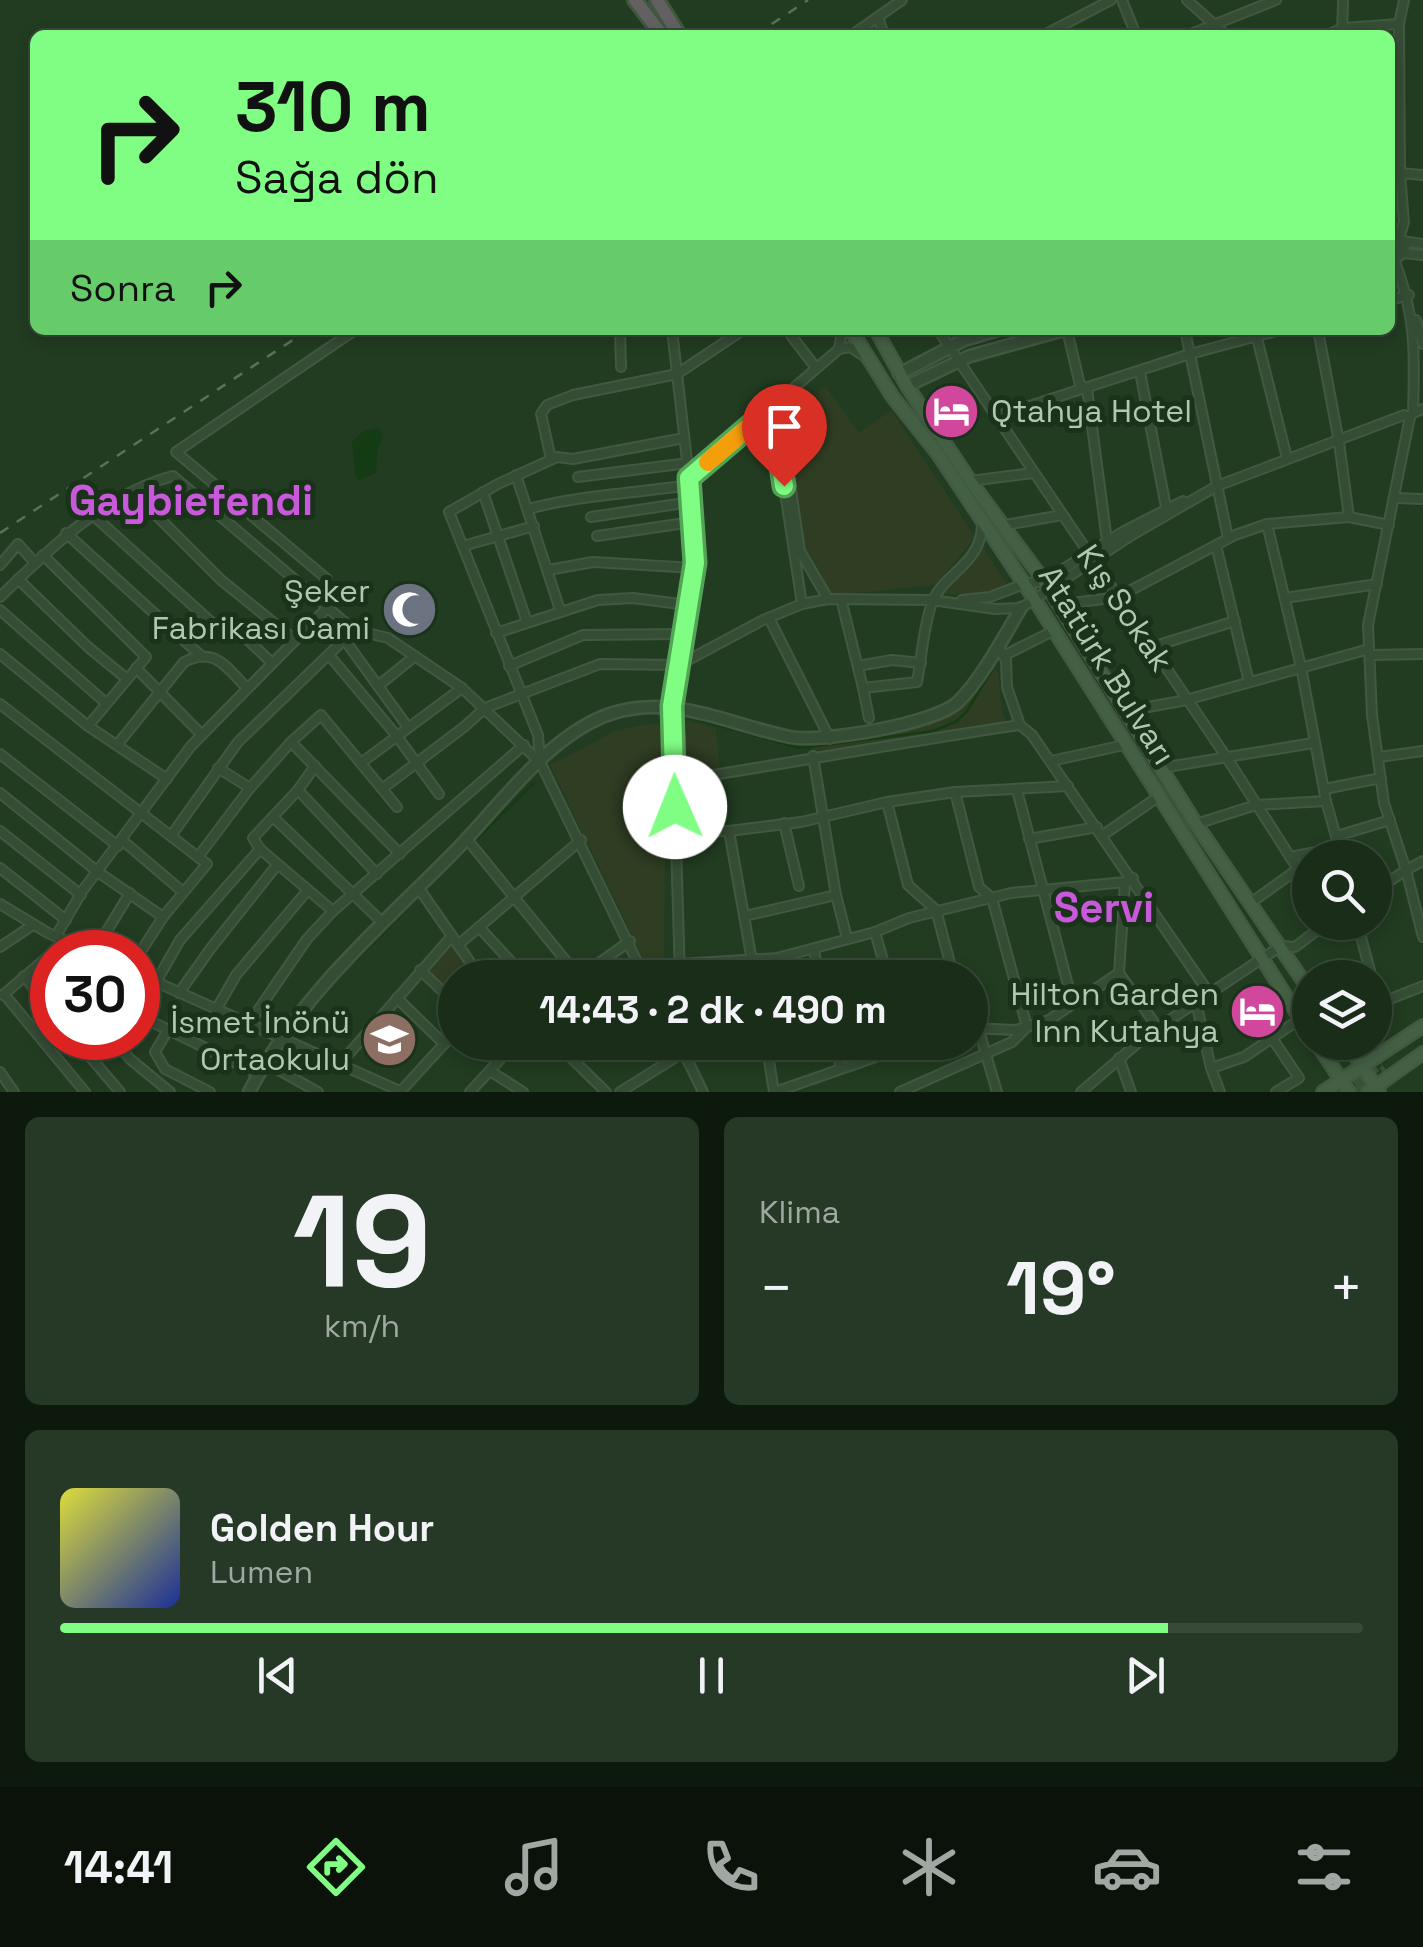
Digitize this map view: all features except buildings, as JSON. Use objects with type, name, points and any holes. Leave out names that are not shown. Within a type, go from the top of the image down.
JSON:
[{"type":"highway","points":[[638,0],[660,30]]},
{"type":"highway","points":[[659,0],[677,30]]},
{"type":"main road","name":"Atatürk Bulvarı","points":[[855,335],[892,396],[938,454],[1033,597],[1292,1007]]},
{"type":"main road","name":"Atatürk Bulvarı","points":[[879,335],[899,374],[970,481],[1006,525],[1196,824],[1292,963]]},
{"type":"main road","points":[[892,396],[907,386]]},
{"type":"main road","points":[[1323,1092],[1423,1026]]},
{"type":"main road","points":[[1423,1034],[1383,1067],[1423,1044]]},
{"type":"main road","points":[[1358,1060],[1374,1090],[1423,1053]]},
{"type":"main road","points":[[1328,1060],[1349,1092]]},
{"type":"street","points":[[859,30],[902,0]]},
{"type":"street","points":[[1054,30],[1111,0]]},
{"type":"street","points":[[1122,0],[1134,30]]},
{"type":"street","points":[[1187,0],[1220,30]]},
{"type":"street","points":[[1204,30],[1276,0]]},
{"type":"street","points":[[1342,30],[1343,0]]},
{"type":"street","points":[[1404,0],[1395,55],[1404,222],[1396,247],[1423,344]]},
{"type":"street","points":[[878,17],[882,30]]},
{"type":"street","points":[[1356,30],[1399,24]]},
{"type":"street","points":[[1395,169],[1423,175]]},
{"type":"street","points":[[1396,247],[1423,244]]},
{"type":"street","points":[[1396,247],[1423,255]]},
{"type":"street","points":[[1395,299],[1408,295]]},
{"type":"street","points":[[1408,295],[1415,351],[1416,413],[1368,625],[1372,716],[1380,778],[1423,937]]},
{"type":"street","points":[[327,579],[176,452],[348,335]]},
{"type":"street","points":[[620,335],[622,366]]},
{"type":"street","points":[[673,335],[688,463],[694,568],[672,706],[679,960]]},
{"type":"street","points":[[551,459],[541,414],[546,406],[573,395],[677,374],[736,335]]},
{"type":"street","points":[[790,335],[816,368]]},
{"type":"street","points":[[839,349],[841,335]]},
{"type":"street","name":"Kış Sokak","points":[[941,335],[1292,860]]},
{"type":"street","points":[[899,374],[948,348],[984,335]]},
{"type":"street","points":[[907,386],[960,360],[1048,335]]},
{"type":"street","points":[[1067,335],[1080,385],[1086,388]]},
{"type":"street","points":[[1186,335],[1228,538]]},
{"type":"street","points":[[998,416],[1250,335]]},
{"type":"street","points":[[1257,335],[1288,458]]},
{"type":"street","points":[[1319,335],[1349,517]]},
{"type":"street","points":[[528,510],[564,500],[595,499],[689,482],[839,349],[850,347],[866,357]]},
{"type":"street","points":[[1140,372],[1166,507]]},
{"type":"street","points":[[1086,388],[1107,542]]},
{"type":"street","points":[[775,404],[800,551],[828,599]]},
{"type":"street","points":[[775,404],[802,604]]},
{"type":"street","points":[[253,1090],[278,1039],[324,981],[569,735],[610,714],[672,706],[792,738],[830,738],[935,716],[957,702],[1001,651],[1022,608],[1045,585],[1089,557],[1217,486],[1416,413]]},
{"type":"street","points":[[540,762],[538,735],[450,512],[551,459],[572,459],[684,438]]},
{"type":"street","points":[[578,477],[688,463]]},
{"type":"street","points":[[970,481],[1033,473]]},
{"type":"street","points":[[0,597],[66,533],[154,481],[173,476],[354,630],[388,638],[415,656],[462,688],[524,744],[540,762],[638,960]]},
{"type":"street","points":[[516,476],[560,610]]},
{"type":"street","points":[[482,492],[527,622]]},
{"type":"street","points":[[134,493],[221,580],[295,640]]},
{"type":"street","points":[[1089,557],[1166,507],[1202,494]]},
{"type":"street","points":[[1395,498],[1423,498]]},
{"type":"street","points":[[592,517],[691,502]]},
{"type":"street","points":[[1006,525],[1062,515]]},
{"type":"street","points":[[94,516],[221,631],[228,621],[272,663]]},
{"type":"street","points":[[1058,605],[1118,598],[1228,538],[1268,524],[1349,517],[1389,525]]},
{"type":"street","points":[[863,688],[917,682],[932,600],[962,569],[982,540],[982,520]]},
{"type":"street","points":[[597,536],[692,522]]},
{"type":"street","points":[[1268,524],[1337,840]]},
{"type":"street","points":[[463,546],[534,526]]},
{"type":"street","points":[[66,533],[199,654],[218,659],[247,688]]},
{"type":"street","points":[[0,564],[18,544],[35,563]]},
{"type":"street","points":[[1216,545],[1249,682]]},
{"type":"street","points":[[44,555],[146,657],[88,726]]},
{"type":"street","points":[[548,570],[593,562],[694,568]]},
{"type":"street","points":[[18,579],[126,679]]},
{"type":"street","points":[[952,601],[990,597],[1024,584],[1045,585]]},
{"type":"street","points":[[1285,598],[1377,584]]},
{"type":"street","points":[[496,633],[598,600],[633,598],[688,605]]},
{"type":"street","points":[[382,788],[484,708],[600,664],[679,665],[802,604],[828,599],[932,600],[996,609],[1022,608]]},
{"type":"street","points":[[842,599],[869,718]]},
{"type":"street","points":[[60,930],[81,895],[202,734],[328,607]]},
{"type":"street","points":[[0,610],[106,703]]},
{"type":"street","points":[[769,618],[830,738]]},
{"type":"street","points":[[1152,647],[1235,621]]},
{"type":"street","points":[[171,836],[238,742],[354,630]]},
{"type":"street","points":[[1001,651],[1053,631]]},
{"type":"street","points":[[509,666],[583,635],[684,634]]},
{"type":"street","points":[[344,640],[407,726]]},
{"type":"street","points":[[1001,651],[1006,687],[1020,725],[1051,761],[1209,993]]},
{"type":"street","points":[[1127,711],[1186,700],[1370,652],[1423,654]]},
{"type":"street","points":[[0,654],[88,726],[167,779]]},
{"type":"street","points":[[117,746],[159,690],[184,662],[199,654]]},
{"type":"street","points":[[328,655],[396,735],[439,794]]},
{"type":"street","points":[[378,686],[415,656]]},
{"type":"street","points":[[858,666],[892,660],[921,663]]},
{"type":"street","points":[[136,668],[202,734]]},
{"type":"street","points":[[361,763],[462,688]]},
{"type":"street","points":[[0,704],[207,864],[155,930]]},
{"type":"street","points":[[198,856],[250,788],[291,742],[322,715],[397,807]]},
{"type":"street","points":[[675,781],[1020,725]]},
{"type":"street","points":[[291,742],[400,854]]},
{"type":"street","points":[[1161,768],[1314,743]]},
{"type":"street","points":[[248,1024],[307,938],[333,911],[524,744]]},
{"type":"street","points":[[1051,761],[1124,745]]},
{"type":"street","points":[[1379,757],[1423,751]]},
{"type":"street","points":[[0,754],[183,892]]},
{"type":"street","points":[[813,756],[847,938]]},
{"type":"street","points":[[315,766],[254,838],[260,849],[333,911]]},
{"type":"street","points":[[218,768],[250,788]]},
{"type":"street","points":[[1324,789],[1380,778]]},
{"type":"street","points":[[674,833],[729,831],[825,818],[888,802],[955,792],[1068,786]]},
{"type":"street","points":[[298,790],[376,874]]},
{"type":"street","points":[[1017,790],[1074,1004]]},
{"type":"street","points":[[955,792],[978,887],[992,898],[1026,1027]]},
{"type":"street","points":[[0,793],[98,872],[163,917]]},
{"type":"street","points":[[1028,839],[1100,831],[1158,798]]},
{"type":"street","points":[[1196,824],[1256,805],[1326,800]]},
{"type":"street","points":[[888,802],[908,886],[936,910],[949,960]]},
{"type":"street","points":[[273,817],[382,922]]},
{"type":"street","points":[[1340,840],[1340,835],[1390,820]]},
{"type":"street","points":[[784,823],[800,886]]},
{"type":"street","points":[[0,831],[81,895]]},
{"type":"street","points":[[729,831],[752,960]]},
{"type":"street","points":[[466,838],[565,960]]},
{"type":"street","points":[[458,944],[581,840]]},
{"type":"street","points":[[160,975],[180,940],[260,849]]},
{"type":"street","points":[[1392,879],[1423,861]]},
{"type":"street","points":[[180,993],[210,948],[278,865]]},
{"type":"street","points":[[0,868],[66,920]]},
{"type":"street","points":[[1252,902],[1292,873]]},
{"type":"street","points":[[762,960],[814,950],[936,910],[1042,889],[1129,880]]},
{"type":"street","points":[[1129,880],[1120,973],[1158,1028]]},
{"type":"street","points":[[418,887],[469,960]]},
{"type":"street","points":[[216,1010],[236,975],[307,891]]},
{"type":"street","points":[[107,930],[130,893]]},
{"type":"street","points":[[746,916],[836,895]]},
{"type":"street","points":[[0,904],[43,930]]},
{"type":"street","points":[[0,947],[33,925]]},
{"type":"street","points":[[479,927],[509,960]]},
{"type":"street","points":[[875,932],[883,960]]},
{"type":"street","points":[[339,1065],[452,936]]},
{"type":"street","points":[[1080,1092],[1158,1028],[1209,993],[1281,946],[1295,946],[1303,940]]},
{"type":"street","points":[[603,960],[630,941]]},
{"type":"street","points":[[814,950],[816,960]]},
{"type":"street","points":[[420,970],[438,987]]},
{"type":"street","points":[[30,971],[2,996],[85,1092]]},
{"type":"street","points":[[988,1029],[1016,1030],[1049,1020],[1120,973]]},
{"type":"street","points":[[24,976],[30,983]]},
{"type":"street","points":[[160,984],[401,1092],[438,1051]]},
{"type":"street","points":[[1392,1002],[1423,986]]},
{"type":"street","points":[[396,998],[438,1038]]},
{"type":"street","points":[[1196,1002],[1220,1092]]},
{"type":"street","points":[[1211,1068],[1244,1057],[1292,1025]]},
{"type":"street","points":[[160,1026],[258,1074]]},
{"type":"street","points":[[988,1052],[1012,1042],[1026,1027]]},
{"type":"street","points":[[168,1030],[155,1052],[165,1069],[210,1092]]},
{"type":"street","points":[[1272,1038],[1299,1078],[1276,1092]]},
{"type":"street","points":[[1119,1058],[1131,1092]]},
{"type":"street","points":[[93,1060],[120,1092]]},
{"type":"street","points":[[132,1060],[170,1092]]},
{"type":"street","points":[[470,1092],[499,1060]]},
{"type":"street","points":[[575,1060],[606,1092]]},
{"type":"street","points":[[620,1092],[663,1060]]},
{"type":"street","points":[[688,1060],[703,1092]]},
{"type":"street","points":[[769,1060],[775,1092],[864,1060]]},
{"type":"street","points":[[839,1060],[841,1069]]},
{"type":"street","points":[[900,1092],[971,1060]]},
{"type":"street","points":[[986,1060],[997,1092]]},
{"type":"street","points":[[266,1062],[318,1092]]},
{"type":"street","points":[[490,1071],[522,1092]]},
{"type":"street","points":[[0,1072],[14,1092]]},
{"type":"shaded area","points":[[825,386],[859,433],[891,410],[975,537],[936,585],[828,596],[800,551],[787,450],[789,421]]},
{"type":"shaded area","points":[[377,428],[383,434],[376,473],[359,480],[355,475],[352,442],[362,432]]},
{"type":"shaded area","points":[[982,545],[1008,587],[985,594],[944,594]]},
{"type":"shaded area","points":[[982,662],[998,672],[1002,713],[1010,726],[813,756],[809,735],[935,716],[960,695]]},
{"type":"shaded area","points":[[681,719],[716,728],[720,770],[681,774]]},
{"type":"shaded area","points":[[651,723],[666,726],[664,960],[644,960],[550,765],[615,731]]},
{"type":"shaded area","points":[[452,936],[469,960],[438,960],[438,985],[423,970]]},
{"type":"waterway","points":[[681,715],[800,748],[934,731],[957,721],[967,711],[992,670]]},
{"type":"waterway","points":[[475,841],[534,783]]},
{"type":"waterway","points":[[426,889],[467,849]]},
{"type":"waterway","points":[[354,962],[418,897]]},
{"type":"tunnel","points":[[1340,1092],[1381,1063]]},
{"type":"tunnel","points":[[1356,1092],[1386,1070]]},
{"type":"railway","points":[[763,30],[808,0]]},
{"type":"railway","points":[[0,533],[300,335]]},
{"type":"slow traffic","points":[[708,462],[772,407],[775,426]]},
{"type":"place","name":"Qtahya Hotel","points":[[952,411]]},
{"type":"place","name":"Şeker Fabrikası Cami","points":[[409,609]]},
{"type":"place","name":"Hilton Garden Inn Kutahya","points":[[1258,1012]]},
{"type":"place","name":"İsmet İnönü Ortaokulu","points":[[389,1040]]},
{"type":"district","name":"Gaybiefendi","points":[[191,500]]},
{"type":"district","name":"Servi","points":[[1104,907]]},
{"type":"route","points":[[675,807],[672,706],[695,563],[689,478],[772,407],[784,486]]}]
